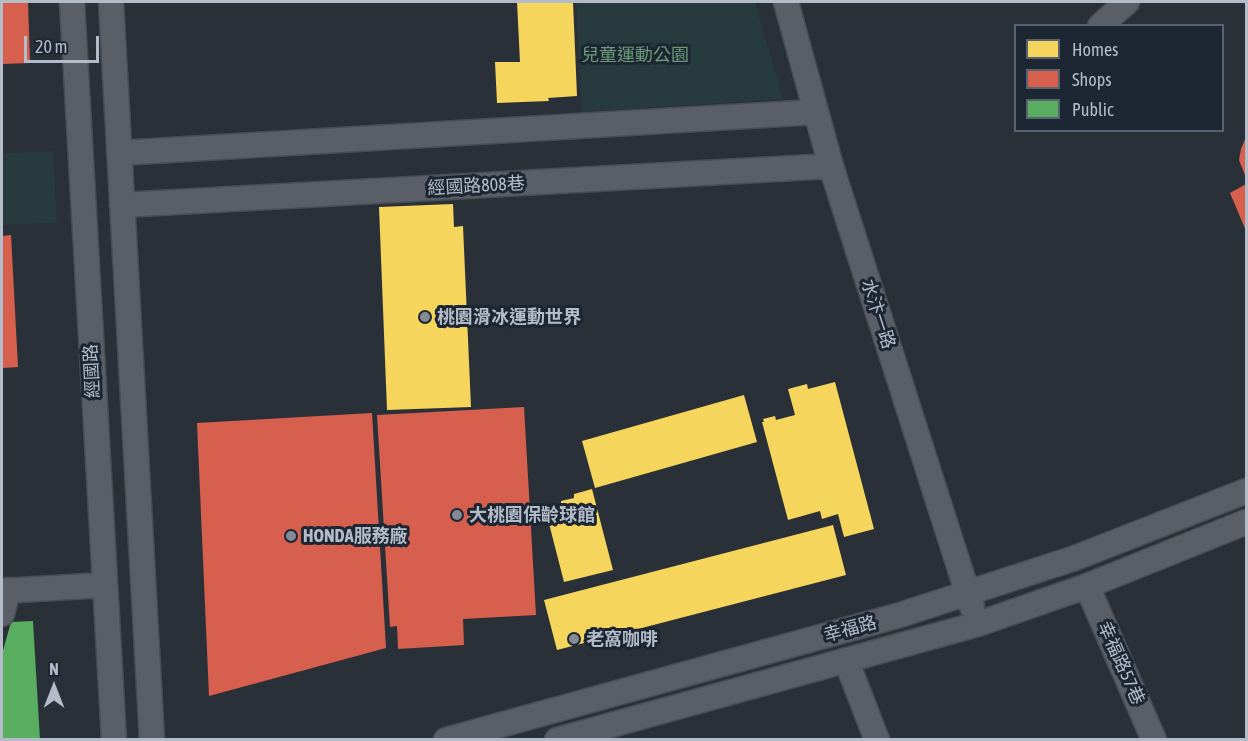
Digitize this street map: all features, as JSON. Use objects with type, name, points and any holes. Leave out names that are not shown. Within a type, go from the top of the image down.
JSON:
[{"type":"street","name":"經國路","points":[[72,2],[114,740]]},
{"type":"street","points":[[111,2],[152,740]]},
{"type":"street","name":"水汴一路","points":[[786,2],[831,166],[978,624]]},
{"type":"street","points":[[1102,24],[1127,2]]},
{"type":"street","points":[[119,153],[816,112]]},
{"type":"street","name":"經國路808巷","points":[[122,205],[831,166]]},
{"type":"street","name":"幸福路","points":[[446,740],[896,616],[1075,558],[1246,491]]},
{"type":"street","name":"幸福路","points":[[555,740],[978,624],[1087,586],[1246,522]]},
{"type":"street","points":[[2,614],[5,591],[105,585]]},
{"type":"street","name":"幸福路57巷","points":[[1087,586],[1154,740]]},
{"type":"street","points":[[846,660],[877,740]]},
{"type":"street","points":[[543,713],[555,740]]},
{"type":"green space","name":"兒童運動公園","points":[[576,2],[755,2],[783,99],[582,112]]},
{"type":"green space","points":[[53,151],[57,223],[2,225],[2,153]]},
{"type":"building: Homes","points":[[517,2],[573,2],[577,96],[548,98],[549,101],[497,103],[495,62],[520,62]]},
{"type":"building: Homes","name":"桃園滑冰運動世界","points":[[453,204],[454,227],[463,226],[471,407],[387,410],[379,207]]},
{"type":"building: Homes","points":[[835,382],[874,529],[844,537],[838,514],[822,519],[820,511],[788,520],[762,422],[764,422],[763,419],[775,416],[776,420],[795,415],[788,389],[807,384],[808,389]]},
{"type":"building: Homes","points":[[744,395],[757,442],[595,488],[582,441]]},
{"type":"building: Homes","points":[[592,489],[613,570],[564,582],[545,508],[561,504],[561,501],[574,498],[574,494]]},
{"type":"building: Homes","points":[[833,525],[846,575],[557,650],[544,600]]},
{"type":"building: Shops","points":[[2,2],[28,2],[30,63],[2,64]]},
{"type":"building: Shops","points":[[1246,137],[1246,178],[1239,160]]},
{"type":"building: Shops","points":[[1246,184],[1246,231],[1230,193]]},
{"type":"building: Shops","points":[[11,235],[18,367],[2,368],[2,236]]},
{"type":"building: Shops","name":"大桃園保齡球館","points":[[524,407],[536,615],[463,619],[464,645],[398,649],[397,626],[390,627],[377,415]]},
{"type":"building: Shops","name":"HONDA服務廠","points":[[372,413],[386,648],[209,696],[197,423]]},
{"type":"building: Public","points":[[33,621],[40,740],[2,740],[2,654],[11,622]]},
{"type":"place","name":"桃園滑冰運動世界","points":[[425,317]]},
{"type":"place","name":"大桃園保齡球館","points":[[457,515]]},
{"type":"place","name":"HONDA服務廠","points":[[291,536]]},
{"type":"place","name":"老窩咖啡","points":[[574,639]]}]
